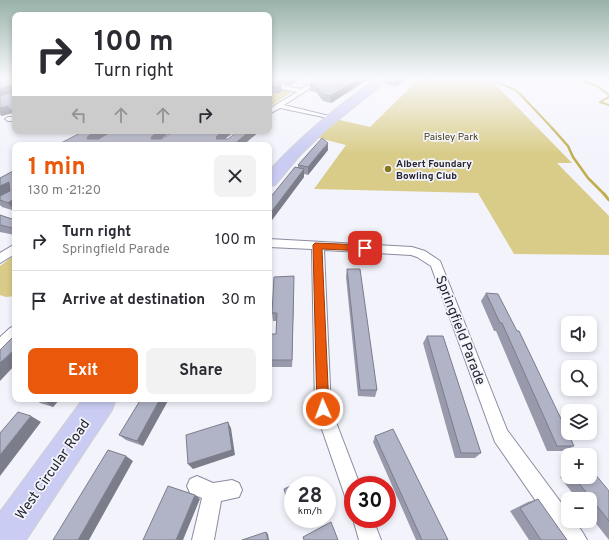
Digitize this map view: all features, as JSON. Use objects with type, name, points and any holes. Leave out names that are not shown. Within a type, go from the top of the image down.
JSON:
[{"type":"highway","points":[[272,178],[300,146],[330,118],[350,103]]},
{"type":"highway","name":"West Circular Road","points":[[3,540],[99,402]]},
{"type":"street","points":[[272,110],[283,103]]},
{"type":"street","points":[[279,106],[330,118]]},
{"type":"street","name":"Springfield Parade","points":[[272,242],[412,251],[426,256],[436,264],[501,436],[576,540]]},
{"type":"street","points":[[318,245],[323,409],[347,476]]},
{"type":"street","points":[[0,346],[12,335]]},
{"type":"street","points":[[203,540],[205,489],[232,490]]},
{"type":"street","points":[[366,528],[370,540]]},
{"type":"green space","name":"Paisley Park","points":[[394,103],[514,103],[572,163],[557,163],[609,216],[609,255],[514,254],[478,193],[314,189],[346,145],[311,136],[331,118],[370,127]]},
{"type":"green space","points":[[12,257],[12,296],[6,297],[0,295],[0,266]]},
{"type":"building","points":[[0,103],[12,103],[12,110],[9,109],[8,106],[0,108]]},
{"type":"building","points":[[78,134],[92,134],[88,136],[87,139],[99,139],[107,134],[155,134],[151,139],[162,139],[170,134],[220,134],[216,139],[228,139],[234,134],[246,134],[237,142],[63,142]]},
{"type":"building","points":[[322,138],[328,143],[308,167],[298,165]]},
{"type":"building","points":[[295,167],[304,169],[272,211],[272,195]]},
{"type":"building","points":[[12,172],[12,200],[8,203],[0,200],[0,196],[10,191],[9,182],[0,186],[0,178]]},
{"type":"building","points":[[0,215],[12,219],[12,228],[0,225]]},
{"type":"building","points":[[347,269],[360,269],[377,390],[360,390]]},
{"type":"building","points":[[294,276],[292,360],[272,360],[272,334],[276,334],[277,313],[272,313],[274,277]]},
{"type":"building","points":[[486,293],[498,294],[517,331],[519,331],[561,419],[561,440],[571,440],[574,446],[557,446],[502,323],[500,323]]},
{"type":"building","points":[[427,336],[443,336],[481,453],[461,453]]},
{"type":"building","points":[[12,338],[12,352],[0,363],[0,350]]},
{"type":"building","points":[[139,402],[158,402],[137,441],[119,435]]},
{"type":"building","points":[[18,412],[31,416],[0,455],[0,433]]},
{"type":"building","points":[[228,422],[232,450],[188,464],[186,435]]},
{"type":"building","points":[[393,429],[448,540],[422,540],[396,482],[396,476],[393,476],[375,436]]},
{"type":"building","points":[[108,450],[126,456],[78,540],[53,540]]},
{"type":"building","points":[[597,476],[609,491],[609,521],[597,506],[597,492],[586,492],[580,484],[597,484]]},
{"type":"building","points":[[168,486],[195,495],[176,540],[143,540]]},
{"type":"building","points":[[538,499],[567,540],[541,540],[520,508]]},
{"type":"building","points":[[320,528],[333,528],[338,540],[304,540],[303,537]]},
{"type":"building","points":[[266,532],[268,540],[242,540]]},
{"type":"waterway","points":[[529,103],[553,129]]},
{"type":"waterway","points":[[604,103],[609,105]]},
{"type":"waterway","points":[[552,128],[568,146],[573,157],[588,178],[604,194]]},
{"type":"waterway","points":[[604,194],[609,200]]},
{"type":"place","name":"Albert Foundary Bowling Club","points":[[388,169]]},
{"type":"route","points":[[323,409],[318,245],[365,248]]}]
